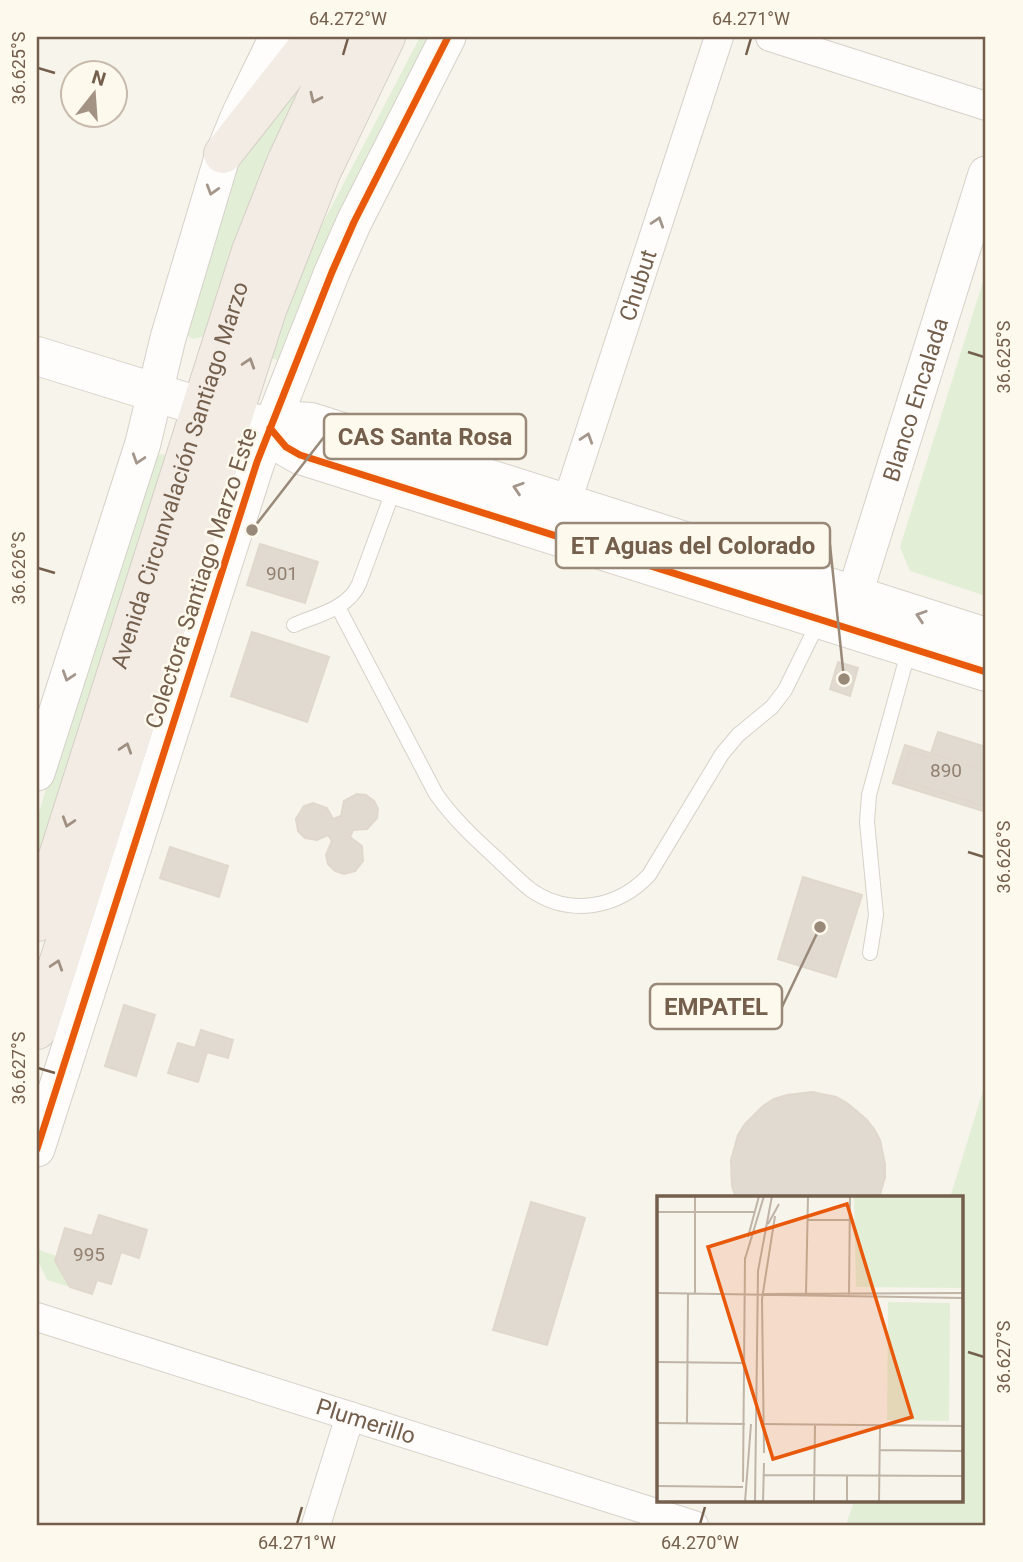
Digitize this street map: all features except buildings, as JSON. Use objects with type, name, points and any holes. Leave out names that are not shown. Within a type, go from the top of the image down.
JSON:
[{"type":"highway","points":[[223,154],[315,37]]},
{"type":"highway","name":"Avenida Circunvalación Santiago Marzo","points":[[37,1030],[216,412],[268,204],[345,37]]},
{"type":"highway","name":"Avenida Circunvalación Santiago Marzo","points":[[37,922],[216,412],[267,310],[316,185],[386,37]]},
{"type":"highway","points":[[267,310],[411,37]]},
{"type":"main road","points":[[37,356],[270,428],[295,421],[312,422],[561,519],[839,614],[909,648],[986,672]]},
{"type":"main road","points":[[270,428],[286,447],[295,453],[395,485],[561,519]]},
{"type":"main road","points":[[839,614],[986,637]]},
{"type":"street","points":[[37,773],[144,443],[170,330],[223,154],[276,37]]},
{"type":"street","name":"Colectora Santiago Marzo Este","points":[[37,1149],[246,495],[270,428],[354,222],[448,37]]},
{"type":"street","name":"Chubut","points":[[561,519],[719,37]]},
{"type":"street","points":[[770,37],[986,106]]},
{"type":"street","name":"Blanco Encalada","points":[[839,614],[986,174]]},
{"type":"street","name":"Plumerillo","points":[[37,1317],[694,1525]]},
{"type":"street","points":[[316,1525],[350,1416]]},
{"type":"lane","points":[[294,625],[338,607],[356,591],[395,485]]},
{"type":"lane","points":[[338,607],[436,794],[455,819],[533,891],[557,902],[582,906],[608,903],[620,898],[649,875],[722,754],[738,735],[772,707],[839,614]]},
{"type":"lane","points":[[870,953],[876,915],[867,822],[869,795],[909,648]]},
{"type":"green space","points":[[420,37],[431,37],[354,183],[280,361],[271,358],[301,265]]},
{"type":"green space","points":[[312,57],[205,336],[193,339],[187,335],[237,165]]},
{"type":"green space","points":[[986,272],[986,596],[910,571],[900,547]]},
{"type":"green space","points":[[163,454],[166,459],[37,871],[37,820],[60,738],[157,455]]},
{"type":"green space","points":[[986,1081],[986,1525],[846,1525],[854,1502],[964,1502],[964,1196],[951,1196]]},
{"type":"green space","points":[[37,1249],[56,1256],[55,1261],[70,1287],[47,1280],[37,1259]]},
{"type":"cycle path","points":[[37,1149],[257,462],[354,222],[448,37]]},
{"type":"cycle path","points":[[270,428],[286,447],[300,455],[986,672]]},
{"type":"place","name":"CAS Santa Rosa","points":[[252,530]]},
{"type":"place","name":"ET Aguas del Colorado","points":[[844,679]]},
{"type":"place","name":"EMPATEL","points":[[820,927]]}]
